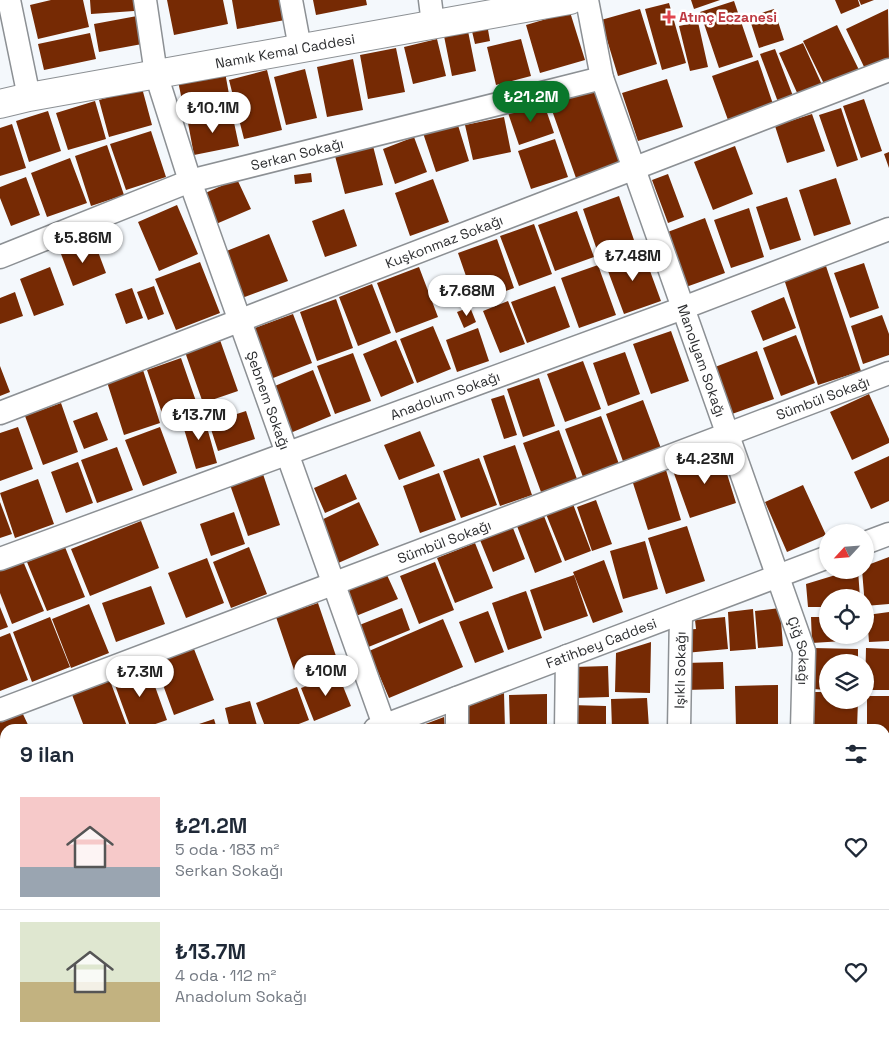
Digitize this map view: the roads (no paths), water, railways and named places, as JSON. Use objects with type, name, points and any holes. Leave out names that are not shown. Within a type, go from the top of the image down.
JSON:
[{"type":"street","points":[[9,0],[29,97]]},
{"type":"street","name":"Şebnem Sokağı","points":[[145,0],[156,74],[190,181],[334,583],[379,724]]},
{"type":"street","points":[[291,0],[300,48]]},
{"type":"street","name":"Namık Kemal Caddesi","points":[[0,104],[29,97],[300,48],[432,12],[570,0]]},
{"type":"street","name":"Manolyam Sokağı","points":[[587,0],[602,78],[779,576]]},
{"type":"street","name":"Kuşkonmaz Sokağı","points":[[0,413],[889,70]]},
{"type":"street","name":"Serkan Sokağı","points":[[0,258],[190,181],[602,78]]},
{"type":"street","name":"Anadolum Sokağı","points":[[0,558],[683,308],[889,229]]},
{"type":"street","name":"Sümbül Sokağı","points":[[0,710],[889,373]]},
{"type":"street","points":[[874,540],[889,534]]},
{"type":"street","name":"Fatihbey Caddesi","points":[[388,724],[819,560]]},
{"type":"street","name":"Çiğ Sokağı","points":[[779,576],[804,651],[802,724]]},
{"type":"street","name":"Işıklı Sokağı","points":[[679,724],[682,613]]},
{"type":"street","points":[[566,724],[567,656]]},
{"type":"street","points":[[457,698],[457,724]]},
{"type":"place","name":"Atınç Eczanesi","points":[[669,17]]}]
